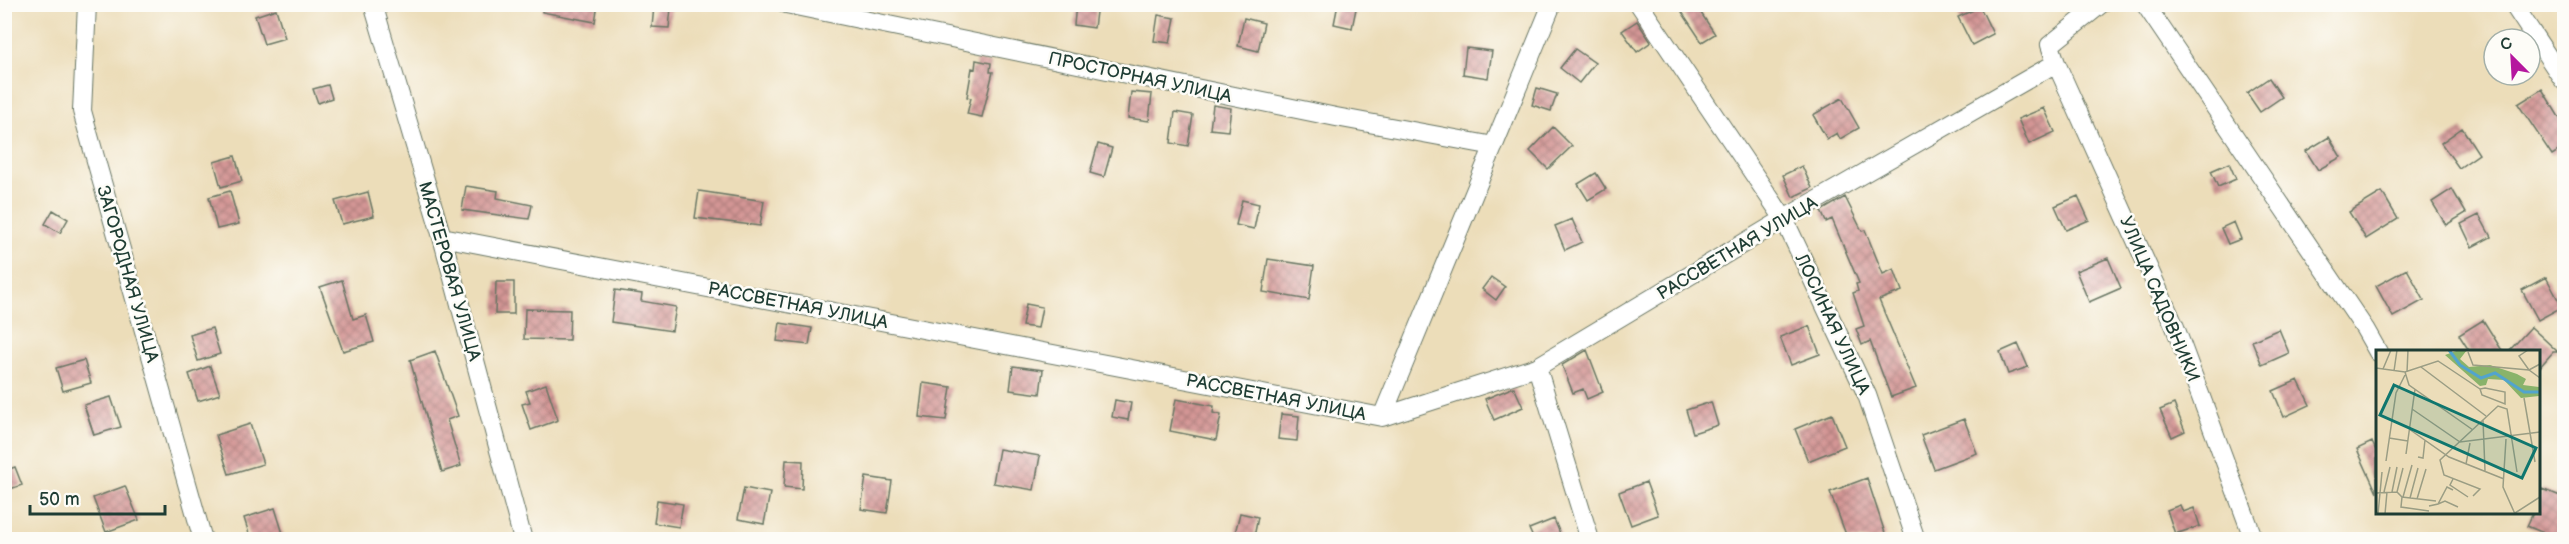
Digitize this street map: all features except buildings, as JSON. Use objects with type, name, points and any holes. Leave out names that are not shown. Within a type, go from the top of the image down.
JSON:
[{"type":"street","name":"ЗАГОРОДНАЯ УЛИЦА","points":[[87,4],[82,111],[203,540]]},
{"type":"street","name":"МАСТЕРОВАЯ УЛИЦА","points":[[373,4],[442,237],[523,540]]},
{"type":"street","name":"ПРОСТОРНАЯ УЛИЦА","points":[[786,4],[1336,117],[1494,146]]},
{"type":"street","points":[[1382,417],[1552,4]]},
{"type":"street","name":"ЛОСИНАЯ УЛИЦА","points":[[1639,4],[1784,219],[1866,395],[1916,540]]},
{"type":"street","points":[[2056,63],[2050,45],[2101,4]]},
{"type":"street","points":[[2145,4],[2365,328],[2377,350]]},
{"type":"street","points":[[2513,4],[2565,81]]},
{"type":"street","name":"РАССВЕТНАЯ УЛИЦА","points":[[442,237],[1382,417],[1537,368],[1784,219],[2056,63]]},
{"type":"street","name":"УЛИЦА САДОВНИКИ","points":[[2056,63],[2175,327],[2254,540]]},
{"type":"street","points":[[1537,368],[1590,540]]}]
